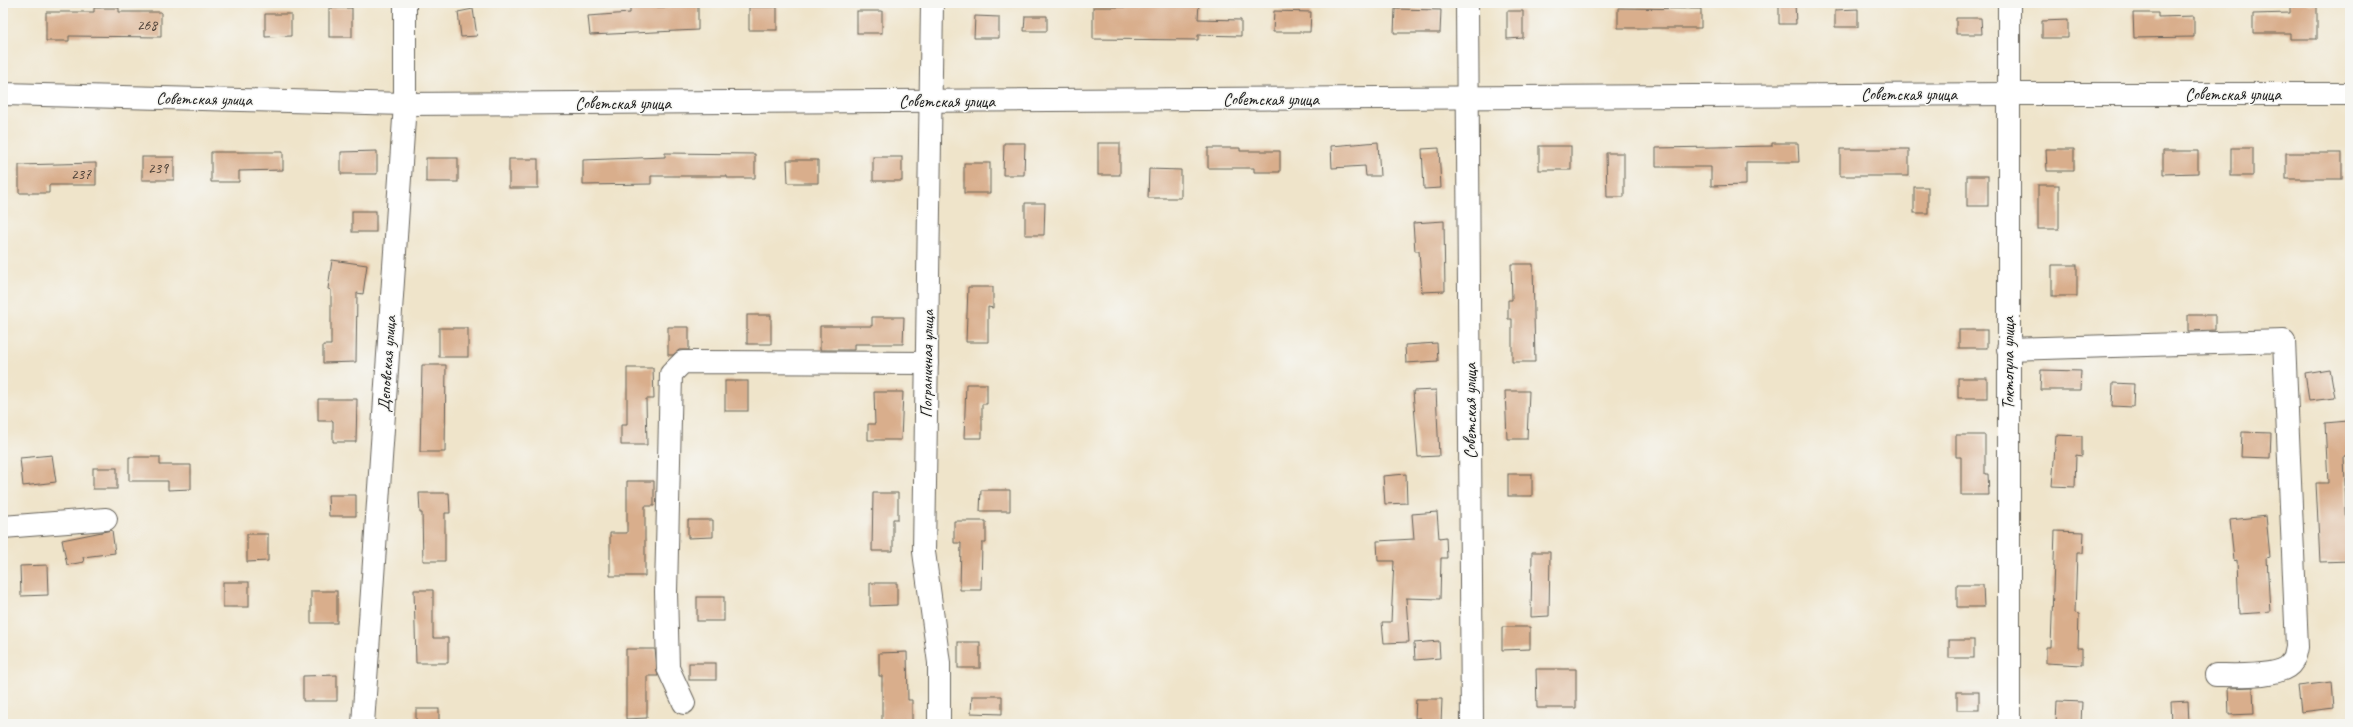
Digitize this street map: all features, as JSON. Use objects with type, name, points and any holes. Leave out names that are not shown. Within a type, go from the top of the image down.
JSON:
[{"type":"street","name":"Деповская улица","points":[[364,724],[415,104],[405,3]]},
{"type":"street","name":"Пограничная улица","points":[[932,3],[932,101],[924,552],[939,663],[938,724]]},
{"type":"street","name":"Советская улица","points":[[1467,3],[1472,724]]},
{"type":"street","name":"Токтогула улица","points":[[2009,3],[2008,349],[2010,724]]},
{"type":"street","name":"Советская улица","points":[[3,94],[415,104],[2009,94],[2350,94]]},
{"type":"street","points":[[2008,349],[2284,341],[2297,647],[2292,663],[2284,670],[2270,673],[2216,675]]},
{"type":"street","points":[[684,703],[668,668],[666,592],[671,374],[683,362],[927,363]]},
{"type":"street","points":[[3,527],[106,519]]},
{"type":"building","points":[[1139,3],[1199,3],[1198,19],[1241,20],[1241,36],[1198,35],[1198,40],[1093,39],[1093,7],[1139,7]]},
{"type":"building","points":[[1779,3],[1795,3],[1796,24],[1779,24]]},
{"type":"building","points":[[2290,3],[2317,3],[2317,39],[2290,39],[2290,33],[2253,33],[2253,14],[2290,13]]},
{"type":"building","points":[[671,4],[698,4],[698,30],[590,35],[588,16],[630,13],[630,7],[672,7]]},
{"type":"building","points":[[749,7],[777,7],[777,30],[749,30]]},
{"type":"building","points":[[94,8],[119,8],[119,12],[161,12],[161,37],[69,36],[69,41],[46,41],[46,12],[94,12]]},
{"type":"building","points":[[329,8],[352,8],[352,37],[329,37]]},
{"type":"building","points":[[1618,8],[1701,9],[1701,28],[1618,28]]},
{"type":"building","points":[[473,9],[477,36],[461,37],[458,12]]},
{"type":"building","points":[[1395,9],[1441,10],[1440,33],[1394,33]]},
{"type":"building","points":[[1858,9],[1858,27],[1835,27],[1835,10]]},
{"type":"building","points":[[857,11],[882,11],[882,33],[857,33]]},
{"type":"building","points":[[1274,11],[1311,12],[1310,32],[1273,32]]},
{"type":"building","points":[[1507,11],[1523,11],[1523,38],[1507,39]]},
{"type":"building","points":[[2133,13],[2158,13],[2158,17],[2194,16],[2194,37],[2134,38]]},
{"type":"building","points":[[265,14],[291,14],[291,36],[265,37]]},
{"type":"building","points":[[975,16],[999,17],[999,38],[974,38]]},
{"type":"building","points":[[1025,16],[1047,16],[1047,31],[1024,31]]},
{"type":"building","points":[[1956,18],[1981,18],[1982,34],[1956,34]]},
{"type":"building","points":[[2068,20],[2068,38],[2042,38],[2042,21]]},
{"type":"building","points":[[1378,142],[1380,176],[1366,176],[1365,166],[1332,168],[1331,146]]},
{"type":"building","points":[[1004,143],[1025,143],[1024,175],[1003,175]]},
{"type":"building","points":[[1098,143],[1120,143],[1120,175],[1098,175]]},
{"type":"building","points":[[1772,143],[1798,143],[1799,162],[1746,162],[1746,185],[1711,186],[1711,167],[1656,167],[1656,148],[1772,146]]},
{"type":"building","points":[[1539,146],[1571,146],[1571,170],[1539,170]]},
{"type":"building","points":[[1208,148],[1240,148],[1240,151],[1280,151],[1280,172],[1254,172],[1254,168],[1208,168]]},
{"type":"building","points":[[1439,148],[1441,188],[1424,189],[1422,149]]},
{"type":"building","points":[[2231,148],[2253,148],[2253,176],[2231,176]]},
{"type":"building","points":[[1840,149],[1909,149],[1909,176],[1840,176]]},
{"type":"building","points":[[2046,149],[2074,149],[2074,171],[2047,171]]},
{"type":"building","points":[[377,151],[377,174],[341,174],[341,152]]},
{"type":"building","points":[[2163,151],[2198,151],[2198,173],[2163,174]]},
{"type":"building","points":[[211,152],[283,152],[283,170],[239,171],[239,182],[211,182]]},
{"type":"building","points":[[665,153],[755,154],[755,178],[727,178],[727,176],[651,176],[651,184],[583,185],[583,160],[665,157]]},
{"type":"building","points":[[1606,153],[1624,153],[1624,197],[1607,197]]},
{"type":"building","points":[[2286,153],[2342,153],[2342,179],[2286,179]]},
{"type":"building","points":[[142,157],[174,157],[174,180],[142,180]]},
{"type":"building","points":[[873,157],[902,157],[902,181],[873,181]]},
{"type":"building","points":[[426,158],[458,158],[458,182],[426,182]]},
{"type":"building","points":[[509,159],[538,159],[538,188],[509,188]]},
{"type":"building","points":[[787,160],[818,160],[818,183],[788,183]]},
{"type":"building","points":[[96,163],[96,185],[49,185],[49,193],[19,193],[19,165]]},
{"type":"building","points":[[964,163],[990,163],[990,193],[964,193]]},
{"type":"building","points":[[1149,169],[1181,170],[1181,198],[1148,198]]},
{"type":"building","points":[[1967,176],[1988,176],[1988,206],[1967,206]]},
{"type":"building","points":[[2038,185],[2059,185],[2059,229],[2038,229]]},
{"type":"building","points":[[1914,187],[1928,187],[1928,213],[1914,213]]},
{"type":"building","points":[[1025,203],[1045,203],[1044,235],[1025,235]]},
{"type":"building","points":[[352,211],[376,211],[376,232],[352,232]]},
{"type":"building","points":[[1444,221],[1445,291],[1422,292],[1419,251],[1415,251],[1413,223]]},
{"type":"building","points":[[332,260],[367,265],[363,294],[357,293],[356,362],[323,363],[323,345],[331,345],[331,290],[328,289]]},
{"type":"building","points":[[1511,264],[1533,264],[1535,362],[1512,362],[1512,319],[1508,319],[1508,300],[1512,300]]},
{"type":"building","points":[[2052,265],[2077,265],[2077,296],[2052,296]]},
{"type":"building","points":[[968,287],[993,287],[993,308],[988,307],[988,342],[966,342]]},
{"type":"building","points":[[747,315],[771,315],[771,344],[747,344]]},
{"type":"building","points":[[2188,315],[2215,315],[2215,330],[2188,331]]},
{"type":"building","points":[[872,317],[904,317],[903,344],[854,344],[854,350],[820,350],[820,326],[872,326]]},
{"type":"building","points":[[668,327],[689,327],[689,350],[679,350],[673,355],[668,355]]},
{"type":"building","points":[[439,328],[468,328],[468,357],[439,357]]},
{"type":"building","points":[[1959,330],[1987,330],[1987,348],[1959,348]]},
{"type":"building","points":[[1437,343],[1438,361],[1406,363],[1405,345]]},
{"type":"building","points":[[422,365],[446,365],[445,452],[420,452]]},
{"type":"building","points":[[627,368],[653,368],[654,399],[646,399],[647,445],[621,445],[621,425],[627,425]]},
{"type":"building","points":[[2330,369],[2335,398],[2309,401],[2305,373]]},
{"type":"building","points":[[2041,370],[2081,371],[2080,390],[2040,390]]},
{"type":"building","points":[[1958,378],[1987,378],[1987,398],[1958,398]]},
{"type":"building","points":[[725,381],[748,381],[748,411],[725,411]]},
{"type":"building","points":[[2113,383],[2134,384],[2133,407],[2112,406]]},
{"type":"building","points":[[966,384],[987,384],[987,404],[982,404],[982,438],[964,438]]},
{"type":"building","points":[[1436,390],[1439,456],[1418,457],[1413,391]]},
{"type":"building","points":[[1505,391],[1529,391],[1527,439],[1507,439]]},
{"type":"building","points":[[874,392],[903,392],[901,440],[868,440],[868,424],[875,424]]},
{"type":"building","points":[[318,399],[357,399],[356,442],[333,442],[333,421],[318,421]]},
{"type":"building","points":[[2348,421],[2350,456],[2344,457],[2347,533],[2350,532],[2350,561],[2320,562],[2316,483],[2328,483],[2325,423]]},
{"type":"building","points":[[2242,432],[2271,433],[2270,458],[2241,457]]},
{"type":"building","points":[[1956,435],[1985,435],[1985,474],[1988,474],[1989,495],[1961,495],[1961,457],[1956,457]]},
{"type":"building","points":[[2056,435],[2082,436],[2082,456],[2076,455],[2075,487],[2052,486]]},
{"type":"building","points":[[52,455],[56,482],[23,486],[20,458]]},
{"type":"building","points":[[129,457],[160,457],[160,465],[191,465],[191,489],[168,490],[168,481],[129,481]]},
{"type":"building","points":[[93,468],[117,468],[117,489],[93,489]]},
{"type":"building","points":[[1406,474],[1407,503],[1385,504],[1383,476]]},
{"type":"building","points":[[1508,474],[1532,474],[1532,496],[1508,496]]},
{"type":"building","points":[[627,481],[654,481],[654,506],[645,506],[645,576],[610,576],[610,533],[627,533]]},
{"type":"building","points":[[981,490],[1010,490],[1010,511],[980,511]]},
{"type":"building","points":[[419,493],[449,493],[450,513],[445,513],[445,561],[423,561],[422,513],[420,513]]},
{"type":"building","points":[[873,493],[898,493],[898,519],[893,519],[893,551],[872,551]]},
{"type":"building","points":[[328,495],[356,495],[356,516],[329,516]]},
{"type":"building","points":[[1437,512],[1439,538],[1446,537],[1447,558],[1441,558],[1440,599],[1406,598],[1409,642],[1384,643],[1382,622],[1391,622],[1394,561],[1378,561],[1377,541],[1414,539],[1412,514]]},
{"type":"building","points":[[2266,516],[2270,557],[2267,558],[2270,612],[2239,614],[2237,560],[2234,561],[2230,520]]},
{"type":"building","points":[[688,520],[713,520],[713,537],[688,538]]},
{"type":"building","points":[[954,521],[986,521],[986,543],[982,543],[981,590],[960,590],[961,543],[954,543]]},
{"type":"building","points":[[112,530],[115,553],[83,557],[84,562],[67,565],[62,540]]},
{"type":"building","points":[[2055,531],[2084,532],[2083,553],[2077,553],[2075,613],[2079,614],[2078,648],[2082,648],[2082,665],[2046,663],[2046,647],[2051,647]]},
{"type":"building","points":[[247,534],[268,534],[268,561],[247,562]]},
{"type":"building","points":[[1532,552],[1550,552],[1549,616],[1531,617]]},
{"type":"building","points":[[47,565],[48,595],[21,596],[20,566]]},
{"type":"building","points":[[223,582],[249,582],[249,607],[223,607]]},
{"type":"building","points":[[870,583],[897,583],[897,605],[870,606]]},
{"type":"building","points":[[1957,585],[1983,585],[1984,607],[1957,607]]},
{"type":"building","points":[[414,590],[433,590],[433,638],[448,638],[448,663],[416,663]]},
{"type":"building","points":[[311,591],[337,591],[337,623],[311,623]]},
{"type":"building","points":[[697,597],[724,597],[724,621],[697,621]]},
{"type":"building","points":[[1502,627],[1530,627],[1530,649],[1502,650]]},
{"type":"building","points":[[1949,640],[1974,640],[1974,658],[1949,658]]},
{"type":"building","points":[[1439,641],[1440,658],[1415,660],[1414,643]]},
{"type":"building","points":[[958,642],[980,642],[980,668],[958,668]]},
{"type":"building","points":[[626,649],[655,649],[658,676],[647,676],[647,718],[626,719]]},
{"type":"building","points":[[907,652],[908,700],[912,700],[912,723],[882,724],[882,676],[879,676],[879,653]]},
{"type":"building","points":[[689,663],[716,663],[716,680],[689,680]]},
{"type":"building","points":[[1536,669],[1576,669],[1576,708],[1537,708]]},
{"type":"building","points":[[337,675],[337,701],[303,701],[303,676]]},
{"type":"building","points":[[2332,682],[2334,708],[2301,712],[2298,686]]},
{"type":"building","points":[[2253,687],[2254,714],[2229,715],[2228,688]]},
{"type":"building","points":[[1957,692],[1979,692],[1979,710],[1957,710]]},
{"type":"building","points":[[972,696],[1002,696],[1002,714],[971,713]]},
{"type":"building","points":[[1416,699],[1442,699],[1441,724],[1419,724],[1420,718],[1415,718]]},
{"type":"building","points":[[2057,701],[2082,702],[2081,724],[2056,724]]},
{"type":"building","points":[[2188,701],[2189,724],[2172,724],[2171,702]]},
{"type":"building","points":[[416,709],[439,709],[439,724],[416,724]]}]
